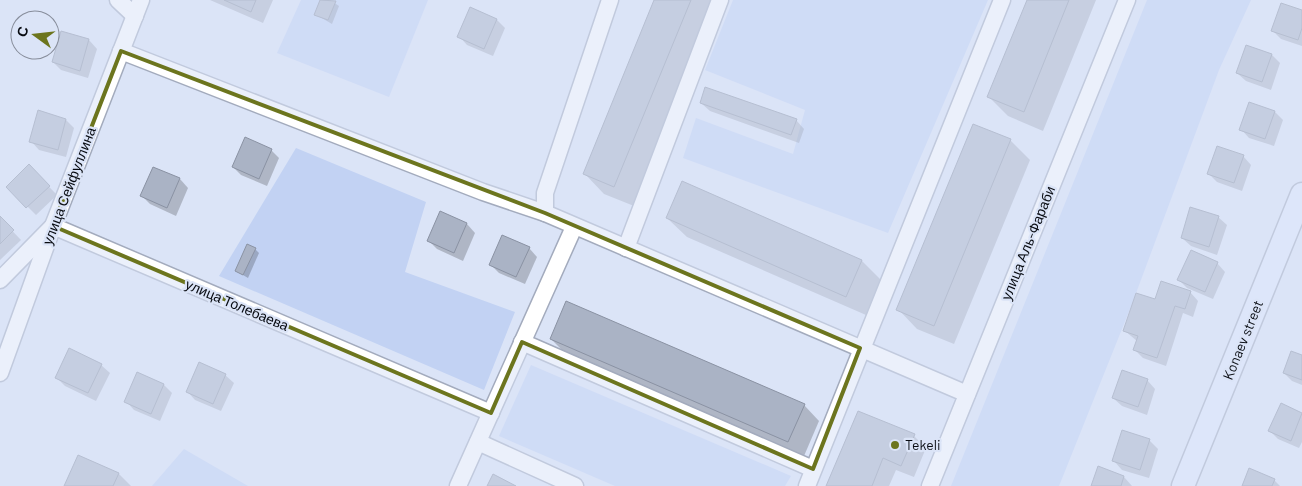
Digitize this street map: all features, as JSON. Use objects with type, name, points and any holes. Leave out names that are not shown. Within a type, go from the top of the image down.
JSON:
[{"type":"main road","name":"Konaev street","points":[[1183,486],[1302,194]]},
{"type":"street","points":[[118,0],[135,16]]},
{"type":"street","name":"улица Сейфуллина","points":[[0,373],[52,226],[141,0]]},
{"type":"street","points":[[545,213],[545,193],[610,0]]},
{"type":"street","points":[[626,248],[720,0]]},
{"type":"street","points":[[807,486],[860,348],[1002,0]]},
{"type":"street","name":"улица Аль-Фараби","points":[[930,486],[1127,0]]},
{"type":"street","points":[[121,51],[483,192],[545,213],[967,394]]},
{"type":"street","points":[[0,280],[52,226]]},
{"type":"street","name":"улица Толебаева","points":[[52,226],[491,413]]},
{"type":"street","points":[[458,486],[574,227]]},
{"type":"street","points":[[522,342],[813,469]]},
{"type":"street","points":[[478,442],[575,486]]},
{"type":"highlighted area","points":[[121,51],[545,213],[860,348],[813,469],[522,342],[491,413],[53,226]]},
{"type":"shaded area","points":[[301,0],[428,0],[389,97],[277,53]]},
{"type":"shaded area","points":[[733,0],[988,0],[888,233],[683,158],[696,118],[793,154],[805,110],[705,70]]},
{"type":"shaded area","points":[[1147,0],[1251,0],[1219,70],[1132,304],[1059,486],[951,486]]},
{"type":"shaded area","points":[[296,148],[426,202],[405,272],[515,312],[484,390],[219,276]]},
{"type":"shaded area","points":[[531,365],[791,476],[785,486],[615,486],[499,436]]},
{"type":"shaded area","points":[[184,449],[248,486],[152,486]]},
{"type":"building","points":[[224,0],[256,0],[251,12]]},
{"type":"building","points":[[320,0],[336,1],[328,20],[314,15]]},
{"type":"building","points":[[654,0],[691,0],[614,187],[583,174]]},
{"type":"building","points":[[1027,0],[1069,0],[1024,112],[987,97]]},
{"type":"building","points":[[1281,3],[1302,10],[1302,28],[1298,40],[1271,31]]},
{"type":"building","points":[[470,7],[497,19],[484,49],[457,37]]},
{"type":"building","points":[[61,31],[89,39],[80,71],[52,62],[53,60],[60,60]]},
{"type":"building","points":[[1246,45],[1272,54],[1262,82],[1236,73]]},
{"type":"building","points":[[705,87],[797,119],[791,135],[700,103]]},
{"type":"building","points":[[1249,102],[1275,111],[1265,139],[1239,130]]},
{"type":"building","points":[[38,110],[66,119],[58,150],[29,142]]},
{"type":"building","points":[[973,124],[1011,139],[934,326],[896,310]]},
{"type":"building","points":[[245,137],[272,149],[259,179],[232,167]]},
{"type":"building","points":[[1217,146],[1244,155],[1234,183],[1207,174]]},
{"type":"building","points":[[29,164],[50,186],[26,208],[6,187]]},
{"type":"building","points":[[153,167],[180,178],[167,208],[140,196]]},
{"type":"building","points":[[682,181],[862,260],[846,297],[666,218]]},
{"type":"building","points":[[1190,207],[1219,216],[1209,247],[1181,238]]},
{"type":"building","points":[[440,211],[467,223],[454,253],[427,241]]},
{"type":"building","points":[[0,216],[14,230],[0,244]]},
{"type":"building","points":[[502,235],[530,247],[516,277],[489,265]]},
{"type":"building","points":[[247,244],[256,248],[243,275],[235,271]]},
{"type":"building","points":[[1191,250],[1218,262],[1205,292],[1177,280]]},
{"type":"building","points":[[1161,281],[1191,291],[1185,309],[1175,306],[1157,358],[1133,350],[1138,336],[1123,331],[1136,293],[1155,299]]},
{"type":"building","points":[[566,301],[805,404],[788,442],[550,339]]},
{"type":"building","points":[[69,348],[102,364],[88,393],[55,378]]},
{"type":"building","points":[[1291,351],[1302,355],[1302,380],[1283,373]]},
{"type":"building","points":[[199,362],[226,374],[213,404],[186,392]]},
{"type":"building","points":[[1122,370],[1148,379],[1138,407],[1112,398]]},
{"type":"building","points":[[137,372],[164,384],[151,414],[124,402]]},
{"type":"building","points":[[1281,403],[1302,413],[1291,441],[1268,431]]},
{"type":"building","points":[[858,411],[915,434],[901,466],[883,458],[872,486],[826,486]]},
{"type":"building","points":[[1122,430],[1150,439],[1140,470],[1112,461]]},
{"type":"building","points":[[78,455],[119,473],[113,486],[64,486]]},
{"type":"building","points":[[1098,466],[1124,476],[1121,486],[1091,486]]},
{"type":"building","points":[[1249,468],[1275,479],[1272,486],[1242,486]]},
{"type":"building","points":[[493,474],[516,486],[487,486]]},
{"type":"place","name":"Tekeli","points":[[895,445]]}]
